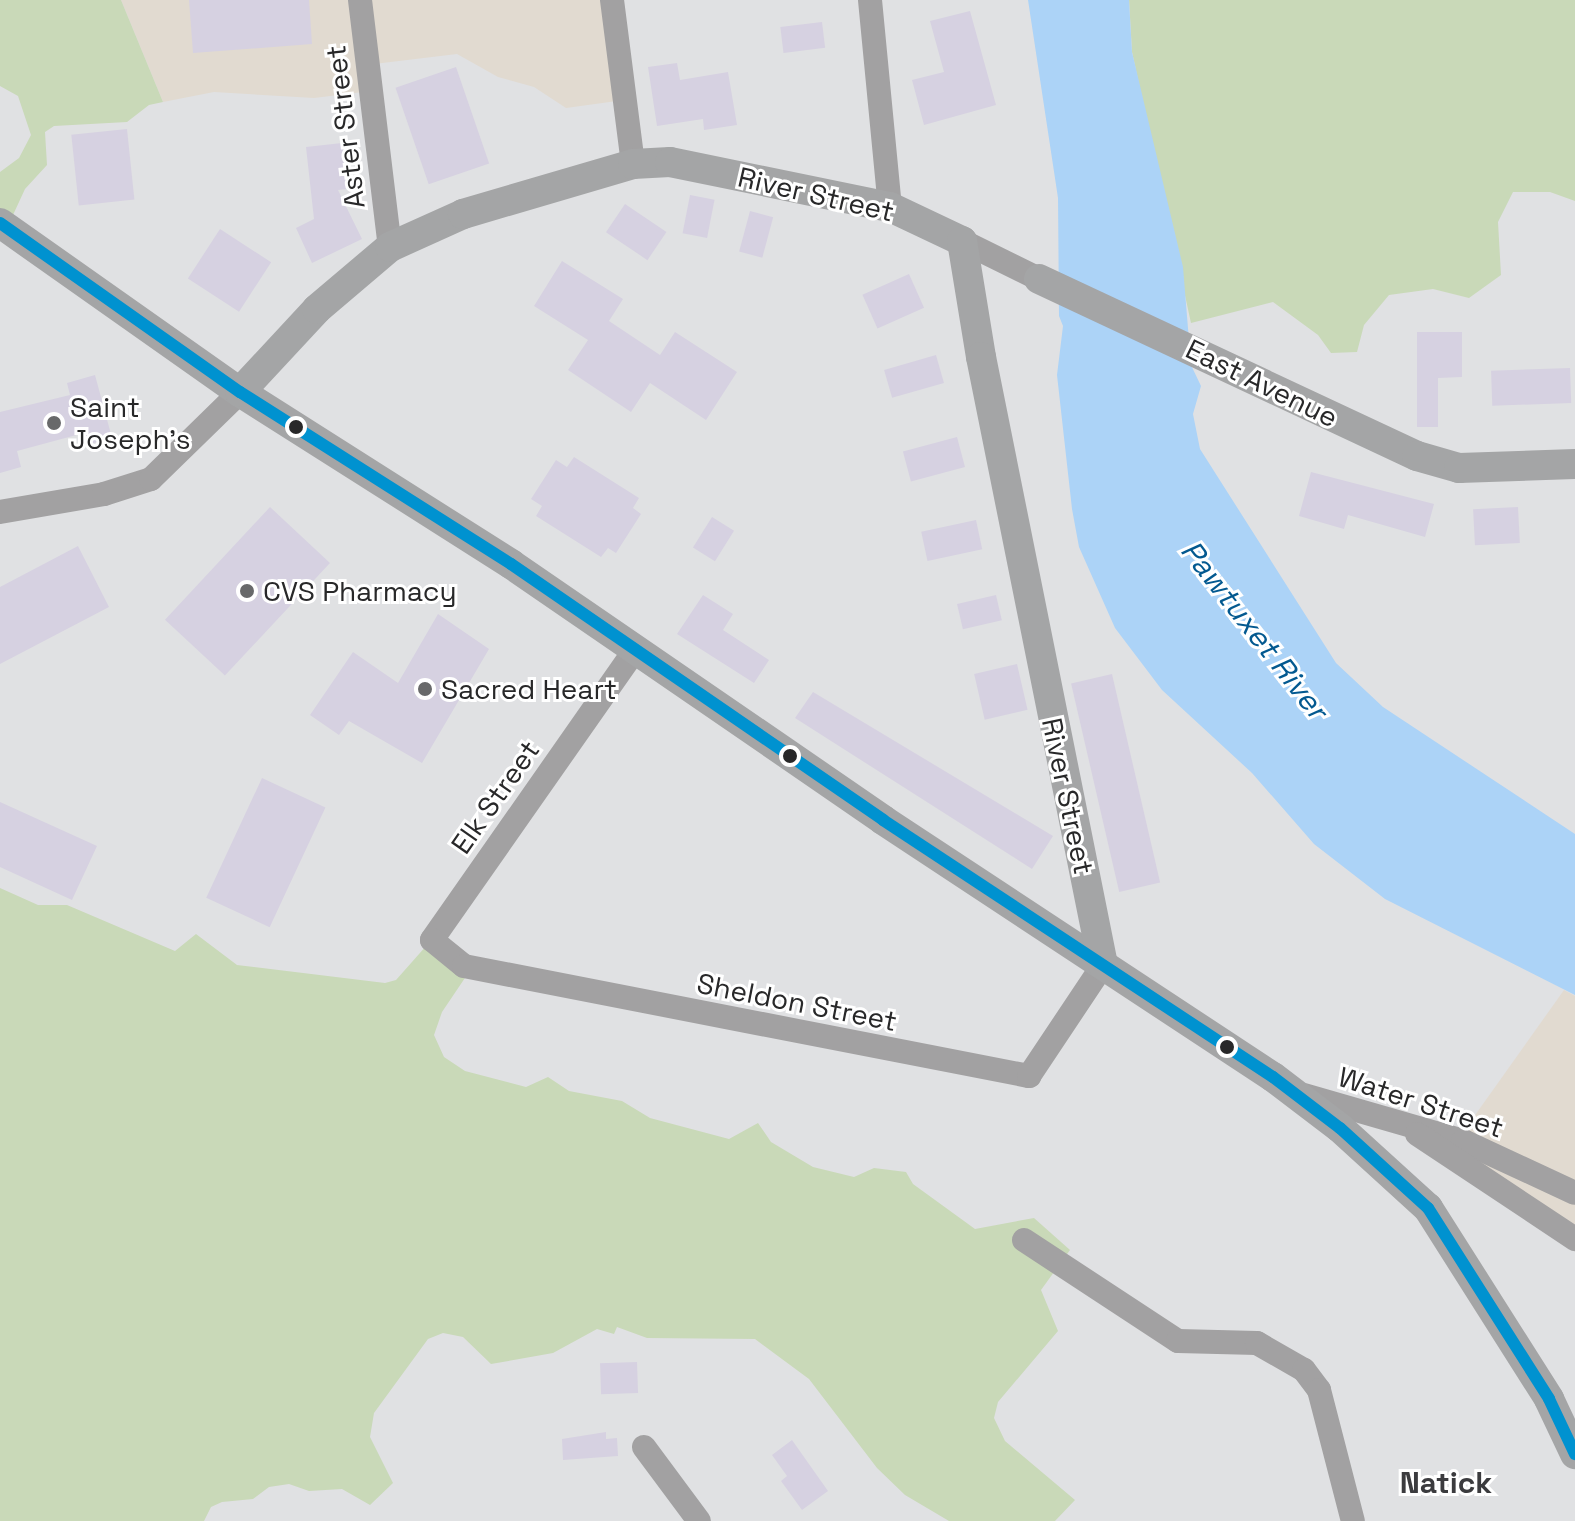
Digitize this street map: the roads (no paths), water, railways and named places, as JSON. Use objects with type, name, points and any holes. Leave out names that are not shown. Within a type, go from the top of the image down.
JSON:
[{"type":"main road","name":"River Street","points":[[240,392],[317,309],[390,247],[463,214],[633,164],[670,162],[890,207],[962,241],[981,357],[1103,965]]},
{"type":"main road","points":[[0,223],[240,392],[511,564],[1290,1091],[1393,1171],[1428,1208],[1549,1399],[1575,1454]]},
{"type":"main road","name":"East Avenue","points":[[1039,279],[1417,456],[1459,468],[1575,464]]},
{"type":"street","name":"Aster Street","points":[[360,0],[390,247]]},
{"type":"street","points":[[612,0],[633,164]]},
{"type":"street","points":[[870,0],[890,207]]},
{"type":"street","name":"East Avenue","points":[[962,241],[1039,279]]},
{"type":"street","points":[[0,512],[104,494],[151,479],[240,392]]},
{"type":"street","name":"Elk Street","points":[[432,940],[635,650]]},
{"type":"street","name":"Sheldon Street","points":[[432,940],[464,966],[1029,1076],[1103,965]]},
{"type":"street","name":"Water Street","points":[[1290,1091],[1463,1141],[1575,1193]]},
{"type":"street","points":[[1407,1126],[1575,1239]]},
{"type":"street","points":[[1024,1240],[1170,1338],[1199,1344],[1238,1339],[1257,1343],[1304,1370],[1319,1390],[1353,1521]]},
{"type":"street","points":[[644,1447],[699,1521]]},
{"type":"water","name":"Pawtuxet River","points":[[1028,0],[1129,0],[1132,52],[1183,267],[1191,365],[1201,386],[1193,414],[1200,449],[1336,663],[1383,707],[1575,834],[1575,995],[1385,899],[1314,844],[1252,773],[1162,690],[1115,628],[1079,547],[1072,509],[1057,375],[1063,326],[1059,316],[1058,198]]},
{"type":"place","name":"Saint Joseph's","points":[[54,423]]},
{"type":"place","name":"CVS Pharmacy","points":[[247,591]]},
{"type":"place","name":"Sacred Heart","points":[[425,689]]},
{"type":"district","name":"Natick","points":[[1446,1483]]}]
